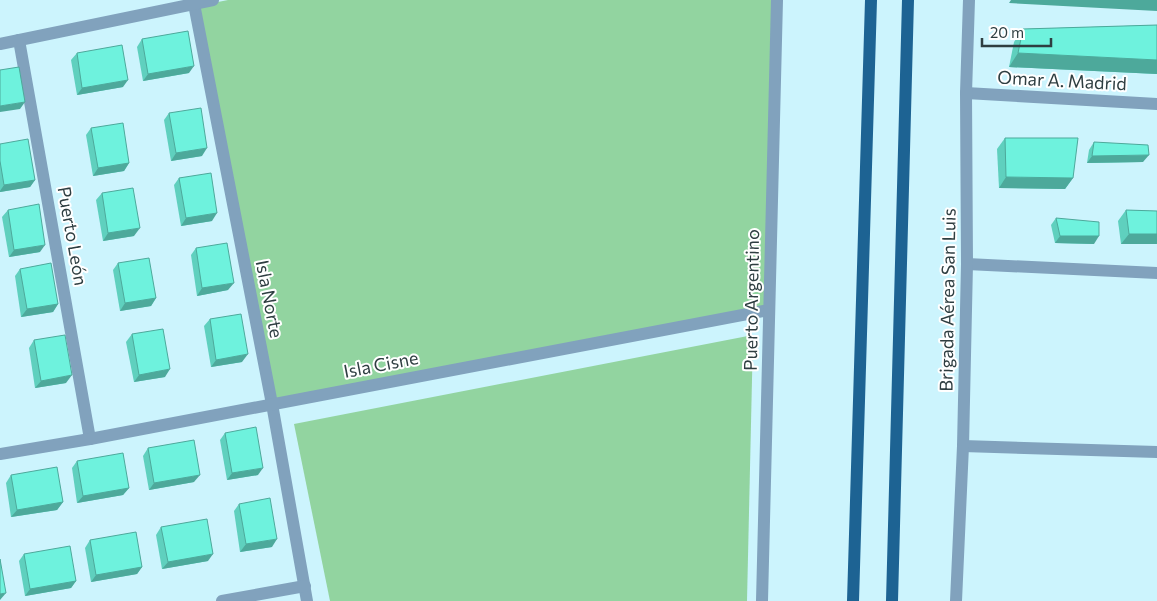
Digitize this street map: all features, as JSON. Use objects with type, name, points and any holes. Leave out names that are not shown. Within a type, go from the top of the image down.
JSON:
[{"type":"main road","points":[[852,598],[871,0]]},
{"type":"main road","points":[[893,598],[908,0]]},
{"type":"street","points":[[0,44],[213,0]]},
{"type":"street","name":"Puerto Argentino","points":[[762,601],[777,0]]},
{"type":"street","name":"Brigada Aérea San Luis","points":[[956,601],[963,446],[967,264],[966,93],[969,0]]},
{"type":"street","name":"Isla Norte","points":[[194,4],[272,404],[308,601]]},
{"type":"street","name":"Puerto León","points":[[19,40],[90,439]]},
{"type":"street","name":"Omar A. Madrid","points":[[966,93],[1157,104]]},
{"type":"street","points":[[967,264],[1157,273]]},
{"type":"street","name":"Isla Cisne","points":[[0,454],[90,439],[769,310]]},
{"type":"street","points":[[963,446],[1157,452]]},
{"type":"street","points":[[222,601],[305,586]]},
{"type":"green space","points":[[228,0],[776,0],[765,308],[274,401],[198,6]]},
{"type":"green space","points":[[753,335],[747,601],[330,601],[294,424]]},
{"type":"building","points":[[1157,25],[1157,60],[1018,53],[1023,29]]},
{"type":"building","points":[[188,31],[194,66],[148,74],[142,39]]},
{"type":"building","points":[[122,45],[128,80],[82,88],[77,53]]},
{"type":"building","points":[[19,67],[25,102],[0,106],[0,70]]},
{"type":"building","points":[[201,108],[207,148],[176,153],[169,113]]},
{"type":"building","points":[[123,123],[129,163],[98,168],[91,128]]},
{"type":"building","points":[[1005,138],[1078,138],[1073,178],[1006,177]]},
{"type":"building","points":[[28,139],[35,180],[4,185],[0,161],[0,144]]},
{"type":"building","points":[[1094,142],[1148,145],[1149,155],[1092,156]]},
{"type":"building","points":[[211,173],[217,213],[186,218],[179,178]]},
{"type":"building","points":[[133,188],[140,228],[108,233],[102,193]]},
{"type":"building","points":[[39,204],[45,245],[14,250],[8,210]]},
{"type":"building","points":[[1126,210],[1157,211],[1157,234],[1129,234]]},
{"type":"building","points":[[1056,218],[1099,222],[1099,236],[1060,236]]},
{"type":"building","points":[[227,243],[234,283],[202,288],[196,248]]},
{"type":"building","points":[[149,258],[156,298],[125,303],[118,263]]},
{"type":"building","points":[[51,263],[58,304],[27,309],[20,269]]},
{"type":"building","points":[[241,314],[248,354],[216,360],[210,319]]},
{"type":"building","points":[[163,329],[170,369],[139,375],[132,334]]},
{"type":"building","points":[[65,335],[72,375],[41,381],[34,340]]},
{"type":"building","points":[[256,427],[263,468],[232,473],[225,433]]},
{"type":"building","points":[[194,440],[200,475],[154,483],[148,448]]},
{"type":"building","points":[[123,453],[129,488],[83,496],[77,461]]},
{"type":"building","points":[[57,467],[63,502],[17,510],[11,475]]},
{"type":"building","points":[[270,498],[277,539],[246,544],[239,504]]},
{"type":"building","points":[[207,519],[213,554],[168,562],[161,527]]},
{"type":"building","points":[[136,532],[142,567],[96,575],[90,540]]},
{"type":"building","points":[[70,546],[76,581],[30,589],[24,554]]},
{"type":"building","points":[[0,559],[6,593],[0,594]]}]
